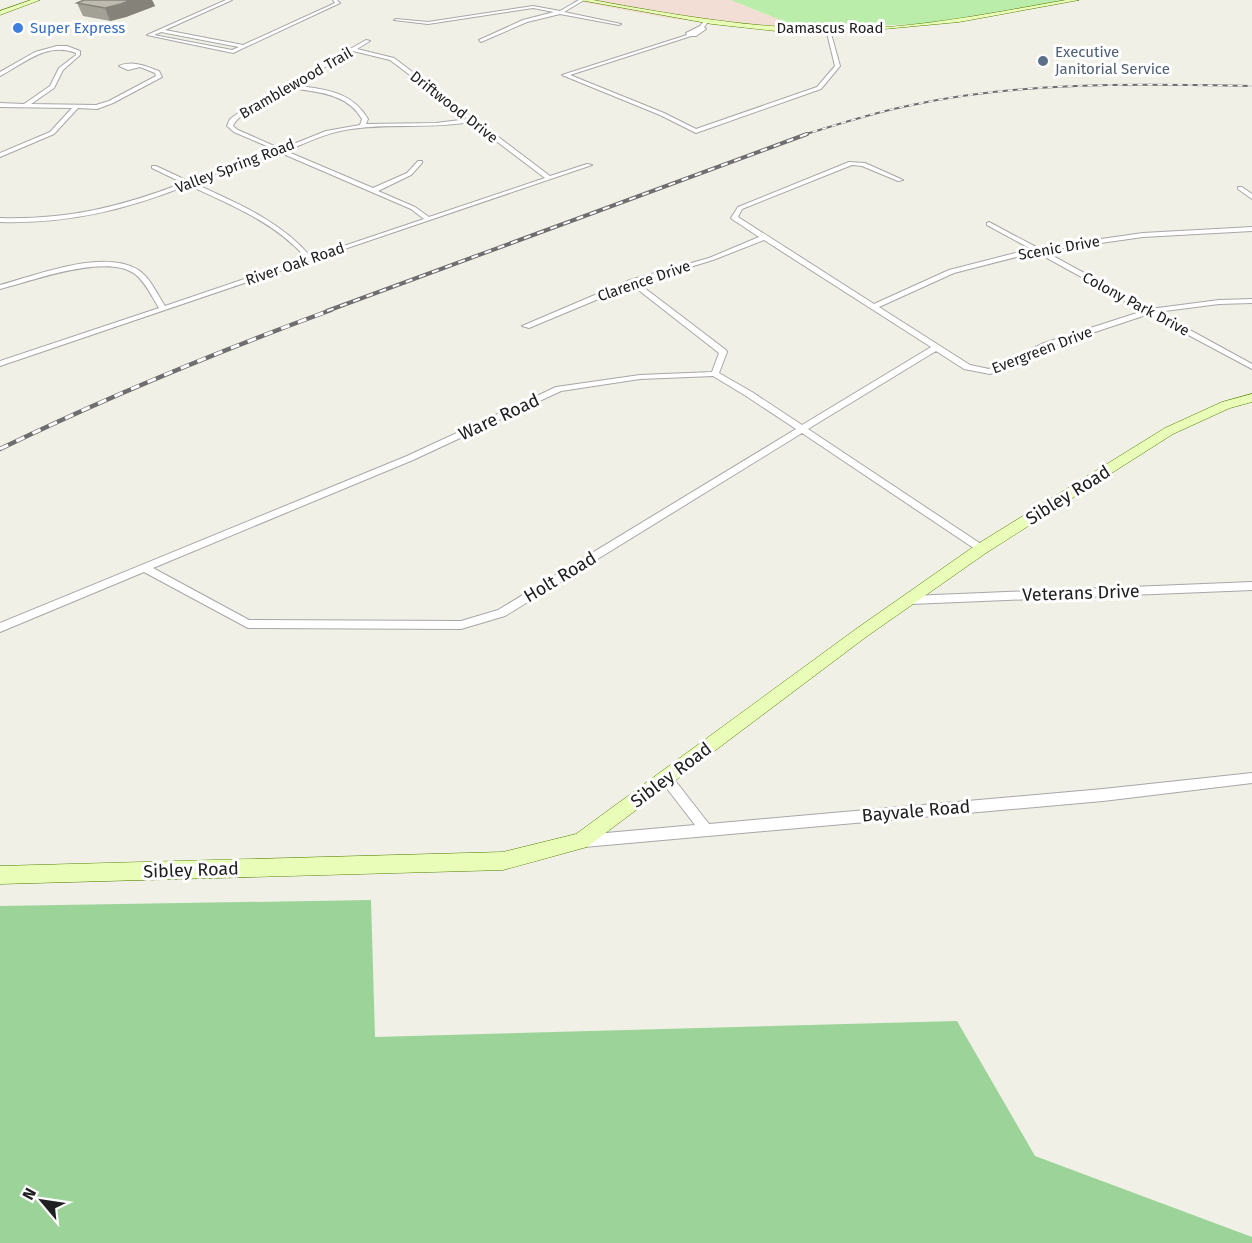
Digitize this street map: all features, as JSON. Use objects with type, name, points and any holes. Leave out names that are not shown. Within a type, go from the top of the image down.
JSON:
[{"type":"street","points":[[0,13],[37,0]]},
{"type":"street","points":[[203,4],[213,0]]},
{"type":"street","points":[[230,0],[149,35],[226,52],[244,47],[338,3],[335,0]]},
{"type":"street","points":[[481,41],[525,21],[561,12],[583,0]]},
{"type":"street","name":"Damascus Road","points":[[583,0],[704,24],[828,30],[925,26],[1076,0]]},
{"type":"street","points":[[396,20],[428,23],[515,7],[540,7],[619,24]]},
{"type":"street","points":[[163,21],[173,24]]},
{"type":"street","points":[[704,24],[689,36],[565,75],[662,114],[696,131],[819,88],[838,66],[828,30]]},
{"type":"street","points":[[159,30],[244,47]]},
{"type":"street","name":"Bramblewood Trail","points":[[368,41],[243,112],[232,120],[230,126],[282,151],[375,190],[413,208],[428,219]]},
{"type":"street","points":[[0,74],[37,52],[62,48],[78,52],[78,55],[61,69],[52,87],[27,104]]},
{"type":"street","name":"Driftwood Drive","points":[[353,50],[392,59],[549,178]]},
{"type":"street","points":[[0,105],[27,104],[75,108],[107,104],[159,77],[157,72],[139,66]]},
{"type":"street","points":[[290,86],[349,99],[361,108],[365,119],[362,126]]},
{"type":"street","points":[[0,155],[52,133],[75,108]]},
{"type":"street","name":"Valley Spring Road","points":[[0,220],[31,221],[94,214],[131,205],[235,164],[282,151],[324,133],[362,126],[441,127],[471,120]]},
{"type":"street","points":[[375,190],[417,169],[420,162]]},
{"type":"street","name":"Evergreen Drive","points":[[900,180],[863,164],[851,163],[740,208],[735,218],[763,238],[876,306],[967,367],[990,372],[1047,345],[1150,311],[1219,302],[1252,301]]},
{"type":"street","name":"River Oak Road","points":[[0,364],[589,165]]},
{"type":"street","points":[[154,167],[288,237],[303,248],[309,258]]},
{"type":"street","points":[[1240,188],[1252,197]]},
{"type":"street","name":"Colony Park Drive","points":[[989,224],[1252,367]]},
{"type":"street","name":"Scenic Drive","points":[[876,306],[962,268],[1038,251],[1122,237],[1252,229]]},
{"type":"street","name":"Clarence Drive","points":[[526,326],[633,282],[711,259],[763,238]]},
{"type":"street","points":[[0,287],[89,266],[124,266],[136,271],[163,308]]},
{"type":"street","points":[[633,282],[723,352],[715,374],[802,429],[981,549]]},
{"type":"street","name":"Holt Road","points":[[144,568],[248,624],[461,625],[501,613],[937,348]]},
{"type":"street","name":"Ware Road","points":[[0,628],[410,458],[559,389],[640,377],[715,374]]},
{"type":"street","name":"Sibley Road","points":[[0,875],[503,861],[580,841],[981,549],[1169,431],[1226,405],[1252,398]]},
{"type":"street","name":"Veterans Drive","points":[[911,600],[1252,586]]},
{"type":"street","points":[[666,778],[706,830]]},
{"type":"street","name":"Bayvale Road","points":[[580,841],[1103,795],[1252,778]]},
{"type":"shaded area","points":[[570,0],[731,0],[800,28],[672,19]]},
{"type":"green space","points":[[731,0],[1065,0],[922,24],[800,28]]},
{"type":"green space","points":[[371,900],[375,1037],[957,1021],[1035,1156],[1252,1237],[1252,1243],[0,1243],[0,906]]},
{"type":"building","points":[[84,0],[131,0],[105,8],[77,3]]},
{"type":"railway","points":[[803,135],[898,108],[954,97],[996,92],[1124,85],[1252,86]]},
{"type":"railway","points":[[327,311],[807,134]]},
{"type":"railway","points":[[0,449],[164,375],[331,310]]},
{"type":"place","name":"Super Express","points":[[18,28]]},
{"type":"place","name":"Executive Janitorial Service","points":[[1043,61]]}]
